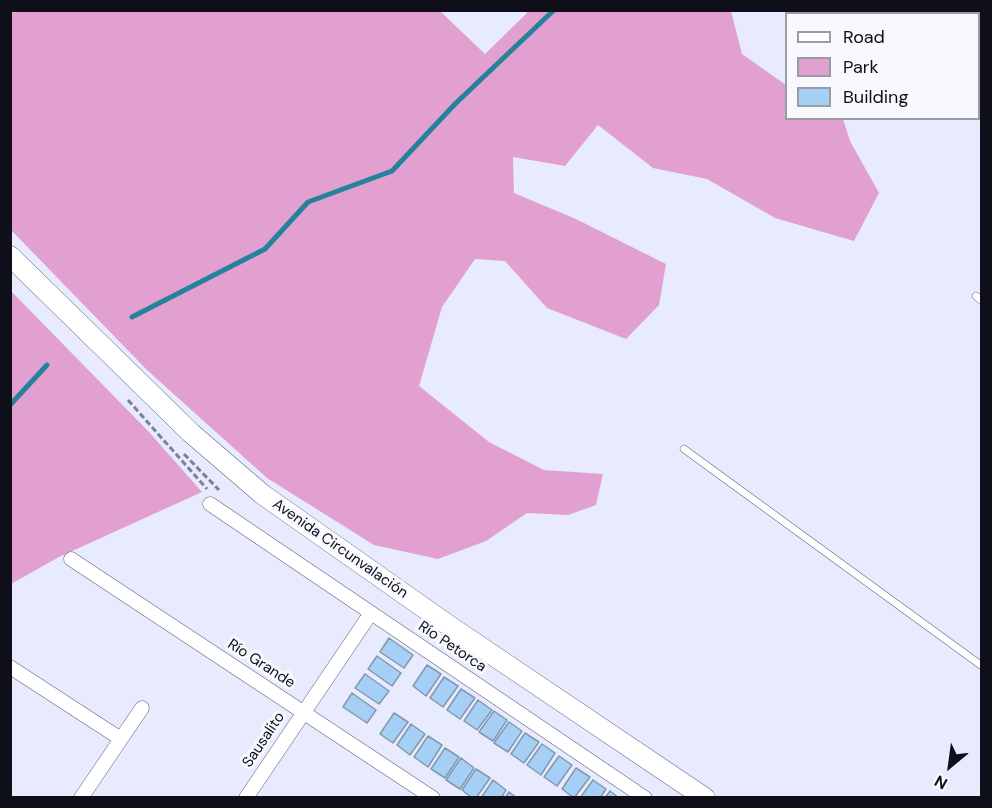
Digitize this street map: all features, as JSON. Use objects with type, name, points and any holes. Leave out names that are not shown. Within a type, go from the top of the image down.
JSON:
[{"type":"main road","name":"Avenida Circunvalación","points":[[10,256],[191,433],[262,494],[451,627],[705,798]]},
{"type":"street","name":"Río Petorca","points":[[210,504],[645,798]]},
{"type":"street","name":"Río Grande","points":[[71,559],[433,798]]},
{"type":"street","name":"Sausalito","points":[[246,798],[371,613]]},
{"type":"street","points":[[12,671],[121,739]]},
{"type":"street","points":[[81,798],[142,708]]},
{"type":"lane","points":[[684,449],[981,666]]},
{"type":"green space","points":[[10,11],[440,11],[485,54],[527,13],[525,11],[731,11],[742,54],[785,84],[785,120],[843,120],[850,141],[879,193],[854,241],[775,218],[707,179],[653,168],[598,125],[565,166],[513,157],[514,193],[576,219],[666,264],[659,305],[626,339],[547,308],[505,261],[475,259],[442,307],[419,386],[489,442],[544,470],[603,474],[596,505],[568,515],[527,513],[486,541],[438,559],[374,545],[267,478],[147,370],[11,230]]},
{"type":"green space","points":[[10,290],[149,432],[202,492],[59,557],[11,584]]},
{"type":"building","points":[[389,638],[413,655],[404,668],[380,652]]},
{"type":"building","points":[[377,656],[401,673],[392,686],[368,669]]},
{"type":"building","points":[[427,665],[441,674],[426,696],[413,686]]},
{"type":"building","points":[[365,674],[389,691],[379,704],[355,688]]},
{"type":"building","points":[[444,677],[458,686],[443,707],[430,698]]},
{"type":"building","points":[[461,689],[475,698],[460,719],[447,710]]},
{"type":"building","points":[[352,693],[376,710],[367,723],[343,707]]},
{"type":"building","points":[[478,700],[492,710],[477,730],[464,721]]},
{"type":"building","points":[[494,711],[507,720],[493,741],[479,732]]},
{"type":"building","points":[[394,713],[408,722],[393,743],[380,734]]},
{"type":"building","points":[[509,722],[522,731],[508,752],[494,743]]},
{"type":"building","points":[[411,724],[425,734],[410,755],[397,745]]},
{"type":"building","points":[[525,733],[539,742],[524,763],[511,754]]},
{"type":"building","points":[[428,736],[442,745],[428,767],[414,757]]},
{"type":"building","points":[[542,744],[555,753],[541,775],[527,765]]},
{"type":"building","points":[[445,748],[459,757],[445,778],[431,769]]},
{"type":"building","points":[[559,756],[572,765],[557,786],[544,777]]},
{"type":"building","points":[[461,758],[474,768],[460,789],[446,780]]},
{"type":"building","points":[[576,768],[590,777],[574,798],[562,789]]},
{"type":"building","points":[[476,769],[490,778],[476,798],[472,798],[462,790]]},
{"type":"building","points":[[493,780],[506,790],[501,798],[481,798]]},
{"type":"building","points":[[593,780],[606,789],[600,798],[580,798]]},
{"type":"building","points":[[610,791],[619,798],[605,798]]},
{"type":"building","points":[[509,792],[517,798],[505,798]]},
{"type":"waterway","points":[[132,317],[265,249],[308,202],[392,171],[455,104],[554,10]]},
{"type":"waterway","points":[[10,405],[47,365]]}]
